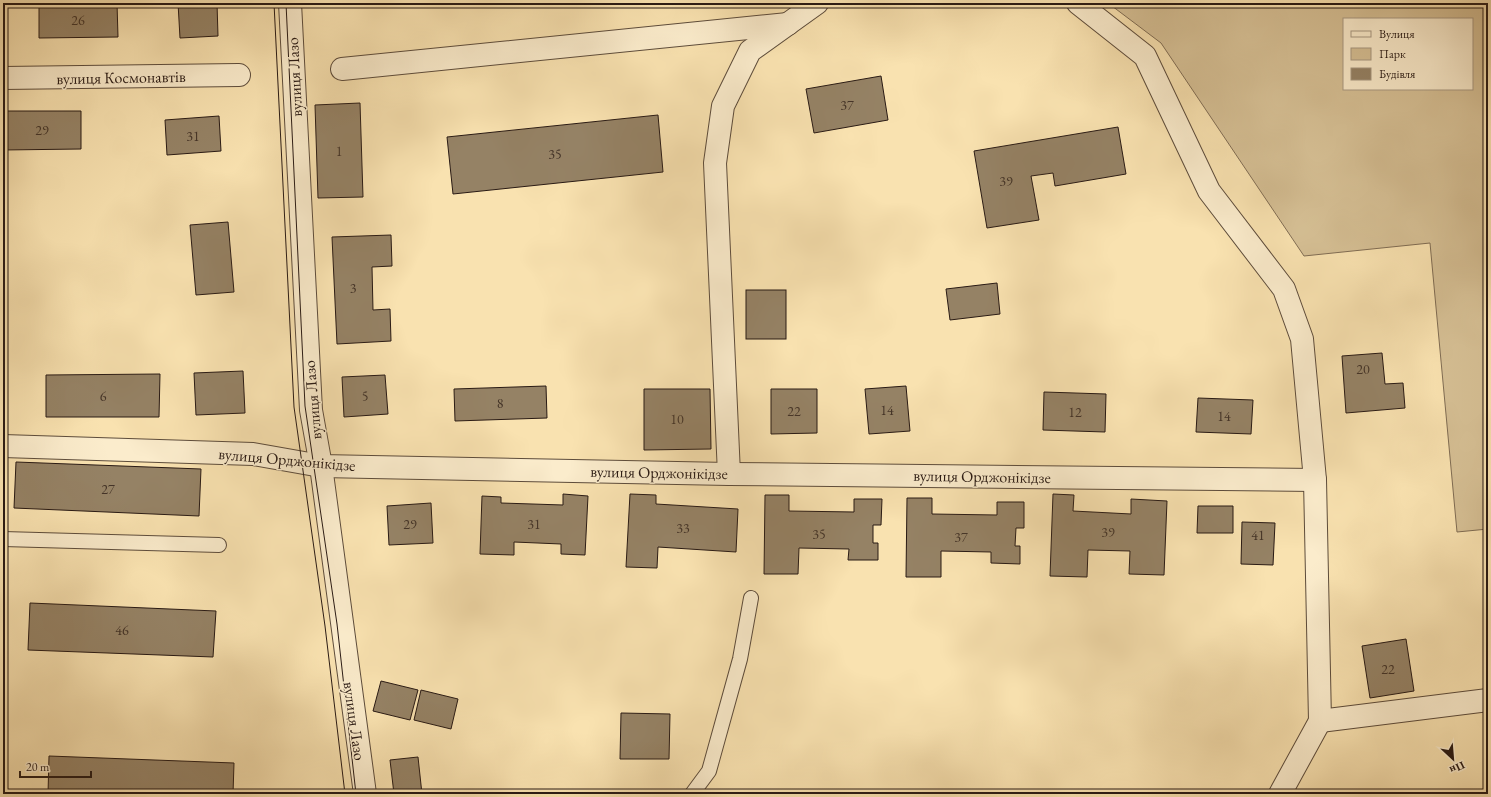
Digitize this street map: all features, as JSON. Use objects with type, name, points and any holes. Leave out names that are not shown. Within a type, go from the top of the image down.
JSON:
[{"type":"street","name":"вулиця Лазо","points":[[290,3],[310,410],[321,466],[364,794]]},
{"type":"street","points":[[729,474],[715,163],[723,106],[750,51],[817,3]]},
{"type":"street","points":[[1078,3],[1145,56],[1209,191],[1284,289],[1302,339],[1315,480],[1320,721],[1280,794]]},
{"type":"street","points":[[342,69],[789,23]]},
{"type":"street","name":"вулиця Космонавтів","points":[[3,78],[239,75]]},
{"type":"street","name":"вулиця Орджонікідзе","points":[[3,446],[253,454],[321,466],[729,474],[1315,480]]},
{"type":"street","points":[[1320,721],[1488,700]]},
{"type":"lane","points":[[3,539],[219,545]]},
{"type":"lane","points":[[692,794],[709,771],[740,659],[751,598]]},
{"type":"green space","points":[[1108,3],[1488,3],[1488,529],[1457,532],[1430,243],[1304,256],[1161,43]]},
{"type":"building","points":[[39,3],[117,3],[118,37],[39,38]]},
{"type":"building","points":[[178,3],[217,3],[218,36],[180,38]]},
{"type":"building","points":[[881,76],[888,120],[814,133],[806,89]]},
{"type":"building","points":[[360,103],[363,197],[318,198],[315,105]]},
{"type":"building","points":[[3,111],[81,111],[81,149],[3,150]]},
{"type":"building","points":[[658,115],[663,172],[453,194],[447,137]]},
{"type":"building","points":[[219,116],[221,151],[167,155],[165,120]]},
{"type":"building","points":[[1118,127],[1126,174],[1055,186],[1053,173],[1031,176],[1039,220],[987,228],[974,151]]},
{"type":"building","points":[[228,222],[234,292],[196,295],[190,225]]},
{"type":"building","points":[[391,235],[392,266],[372,267],[373,310],[390,309],[391,341],[337,344],[332,237]]},
{"type":"building","points":[[997,283],[1000,314],[950,320],[946,289]]},
{"type":"building","points":[[746,290],[786,290],[786,339],[746,339]]},
{"type":"building","points":[[1382,353],[1385,384],[1403,383],[1405,408],[1346,413],[1342,356]]},
{"type":"building","points":[[243,371],[245,413],[196,415],[194,373]]},
{"type":"building","points":[[160,374],[159,417],[46,417],[46,375]]},
{"type":"building","points":[[385,375],[388,414],[344,417],[342,377]]},
{"type":"building","points":[[546,386],[547,418],[455,421],[454,389]]},
{"type":"building","points":[[906,386],[910,431],[869,434],[865,389]]},
{"type":"building","points":[[644,389],[710,389],[711,449],[644,450]]},
{"type":"building","points":[[771,389],[817,389],[817,433],[771,434]]},
{"type":"building","points":[[1044,392],[1106,394],[1105,432],[1043,430]]},
{"type":"building","points":[[1198,398],[1253,400],[1251,434],[1196,432]]},
{"type":"building","points":[[16,462],[201,469],[199,516],[14,508]]},
{"type":"building","points":[[563,494],[588,496],[585,555],[561,554],[561,544],[514,542],[514,555],[480,554],[482,496],[501,497],[501,503],[563,505]]},
{"type":"building","points":[[630,494],[656,495],[656,504],[738,509],[736,552],[658,547],[657,568],[626,567]]},
{"type":"building","points":[[1053,494],[1074,495],[1073,511],[1131,514],[1131,499],[1167,501],[1164,575],[1129,574],[1130,551],[1088,550],[1087,577],[1050,576]]},
{"type":"building","points":[[765,495],[789,495],[789,511],[854,512],[854,499],[882,499],[881,525],[873,525],[873,543],[878,543],[878,560],[848,560],[849,549],[799,548],[798,574],[764,574]]},
{"type":"building","points":[[907,498],[932,498],[932,514],[997,515],[997,502],[1024,502],[1024,528],[1016,528],[1015,546],[1020,546],[1020,564],[991,563],[991,552],[941,551],[941,577],[906,577]]},
{"type":"building","points":[[431,503],[433,543],[389,545],[387,506]]},
{"type":"building","points":[[1198,506],[1233,506],[1233,533],[1197,533]]},
{"type":"building","points":[[1242,522],[1275,523],[1273,565],[1241,564]]},
{"type":"building","points":[[30,603],[216,611],[213,657],[28,650]]},
{"type":"building","points":[[1406,639],[1414,691],[1370,698],[1362,646]]},
{"type":"building","points":[[381,681],[418,690],[410,720],[373,711]]},
{"type":"building","points":[[421,690],[458,699],[451,729],[414,720]]},
{"type":"building","points":[[621,713],[670,714],[669,759],[620,759]]},
{"type":"building","points":[[49,756],[234,763],[233,794],[48,794]]},
{"type":"building","points":[[418,757],[422,794],[394,794],[390,760]]},
{"type":"tram line","points":[[274,3],[294,407],[325,626],[345,794]]},
{"type":"tram line","points":[[286,3],[305,406],[337,624],[356,794]]}]
